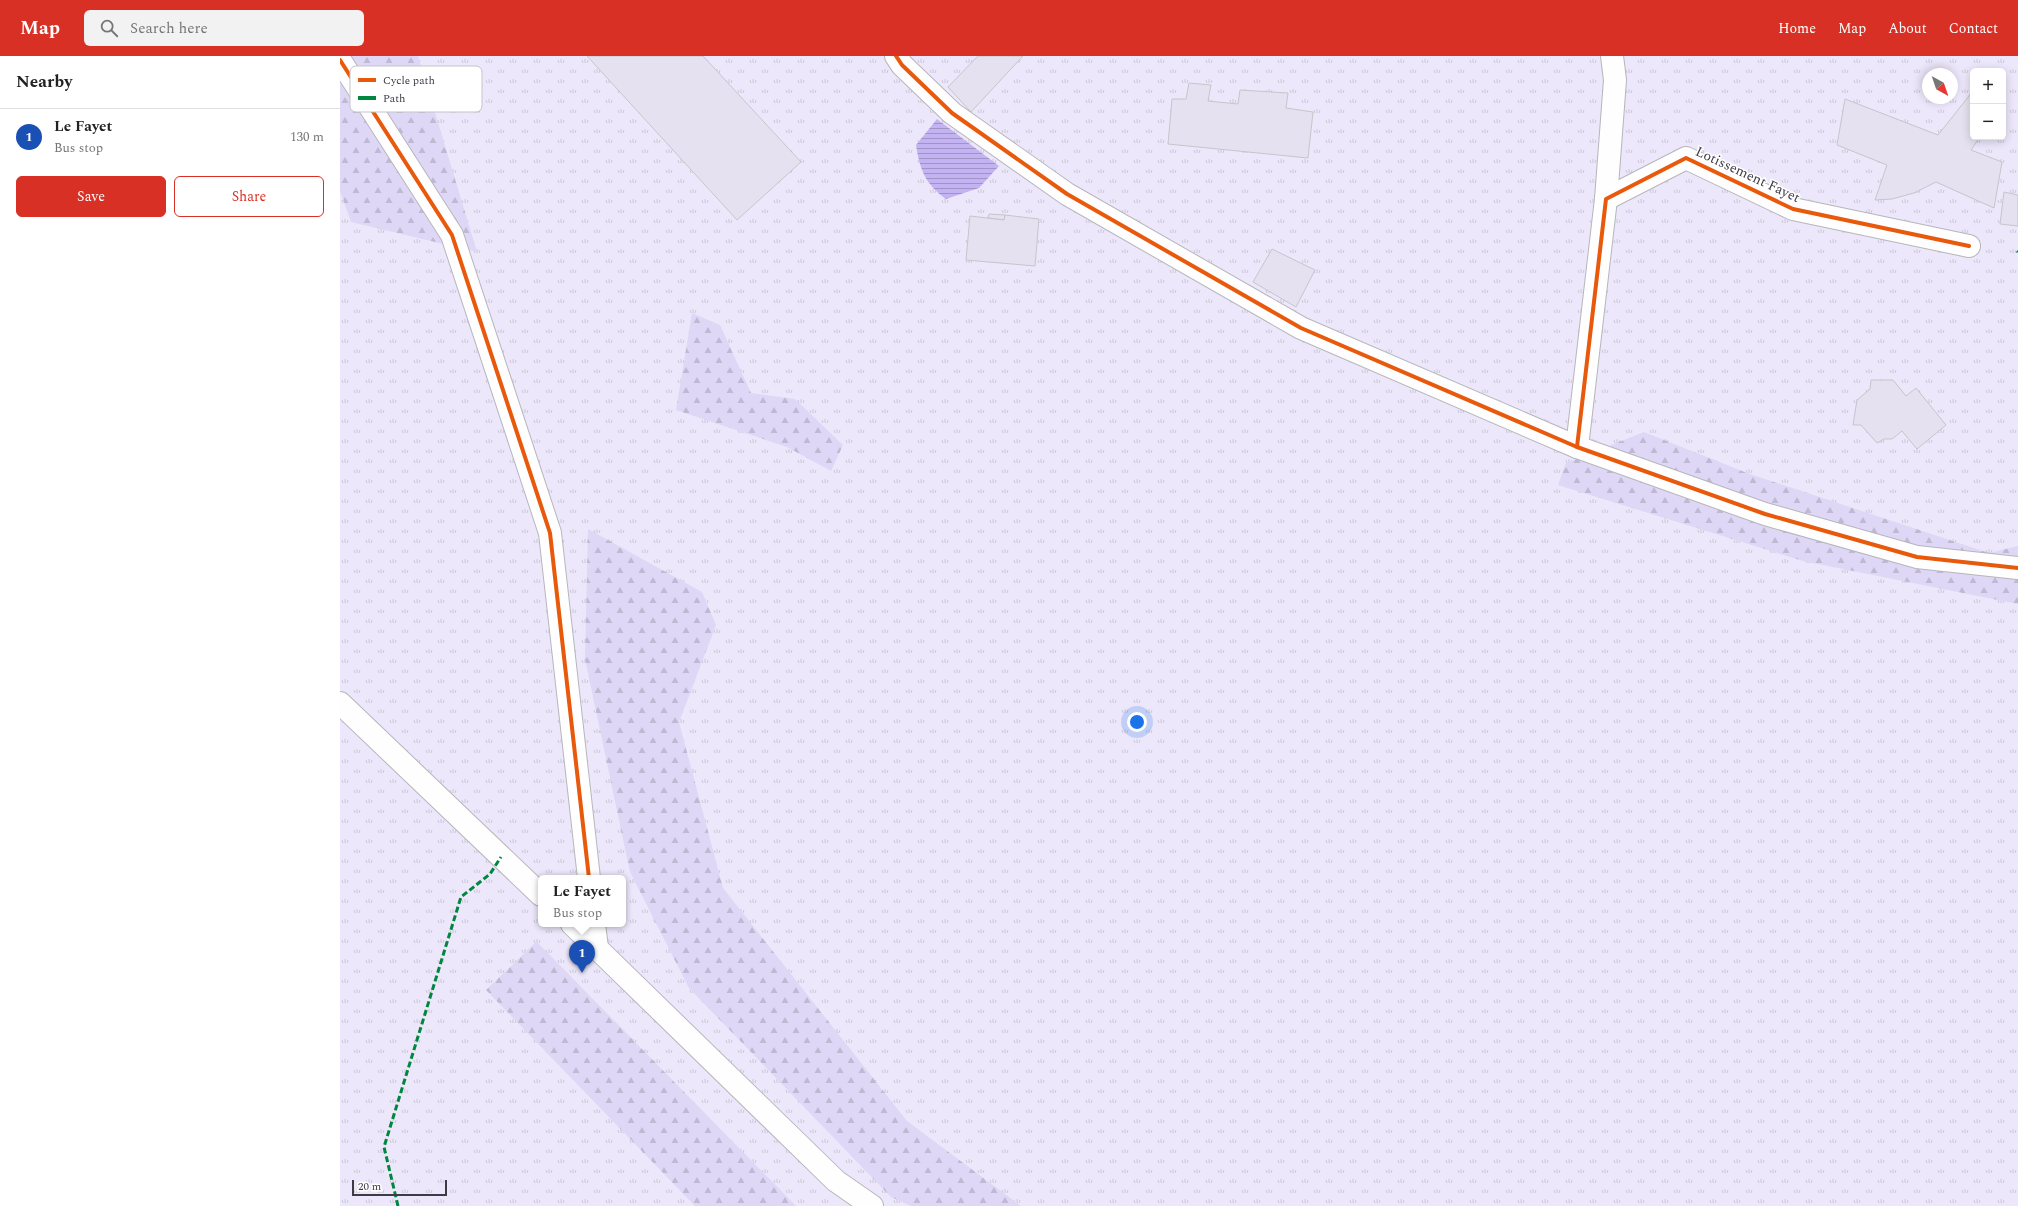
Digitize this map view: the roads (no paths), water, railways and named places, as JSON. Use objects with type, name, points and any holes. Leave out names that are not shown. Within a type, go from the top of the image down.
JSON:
[{"type":"street","points":[[896,56],[902,65],[952,113],[1079,202],[1301,328],[1577,447],[1765,514],[1917,557],[2018,568]]},
{"type":"street","points":[[1577,447],[1606,199],[1615,80],[1612,56]]},
{"type":"street","points":[[340,60],[350,76]]},
{"type":"street","points":[[373,112],[452,235],[550,533],[589,875]]},
{"type":"street","name":"Lotissement Fayet","points":[[1606,199],[1686,158],[1793,209],[1969,246]]},
{"type":"street","points":[[340,703],[538,892]]},
{"type":"street","points":[[575,927],[836,1181],[872,1206]]},
{"type":"street","points":[[594,927],[597,948]]},
{"type":"place","name":"Le Fayet","points":[[582,973]]}]
